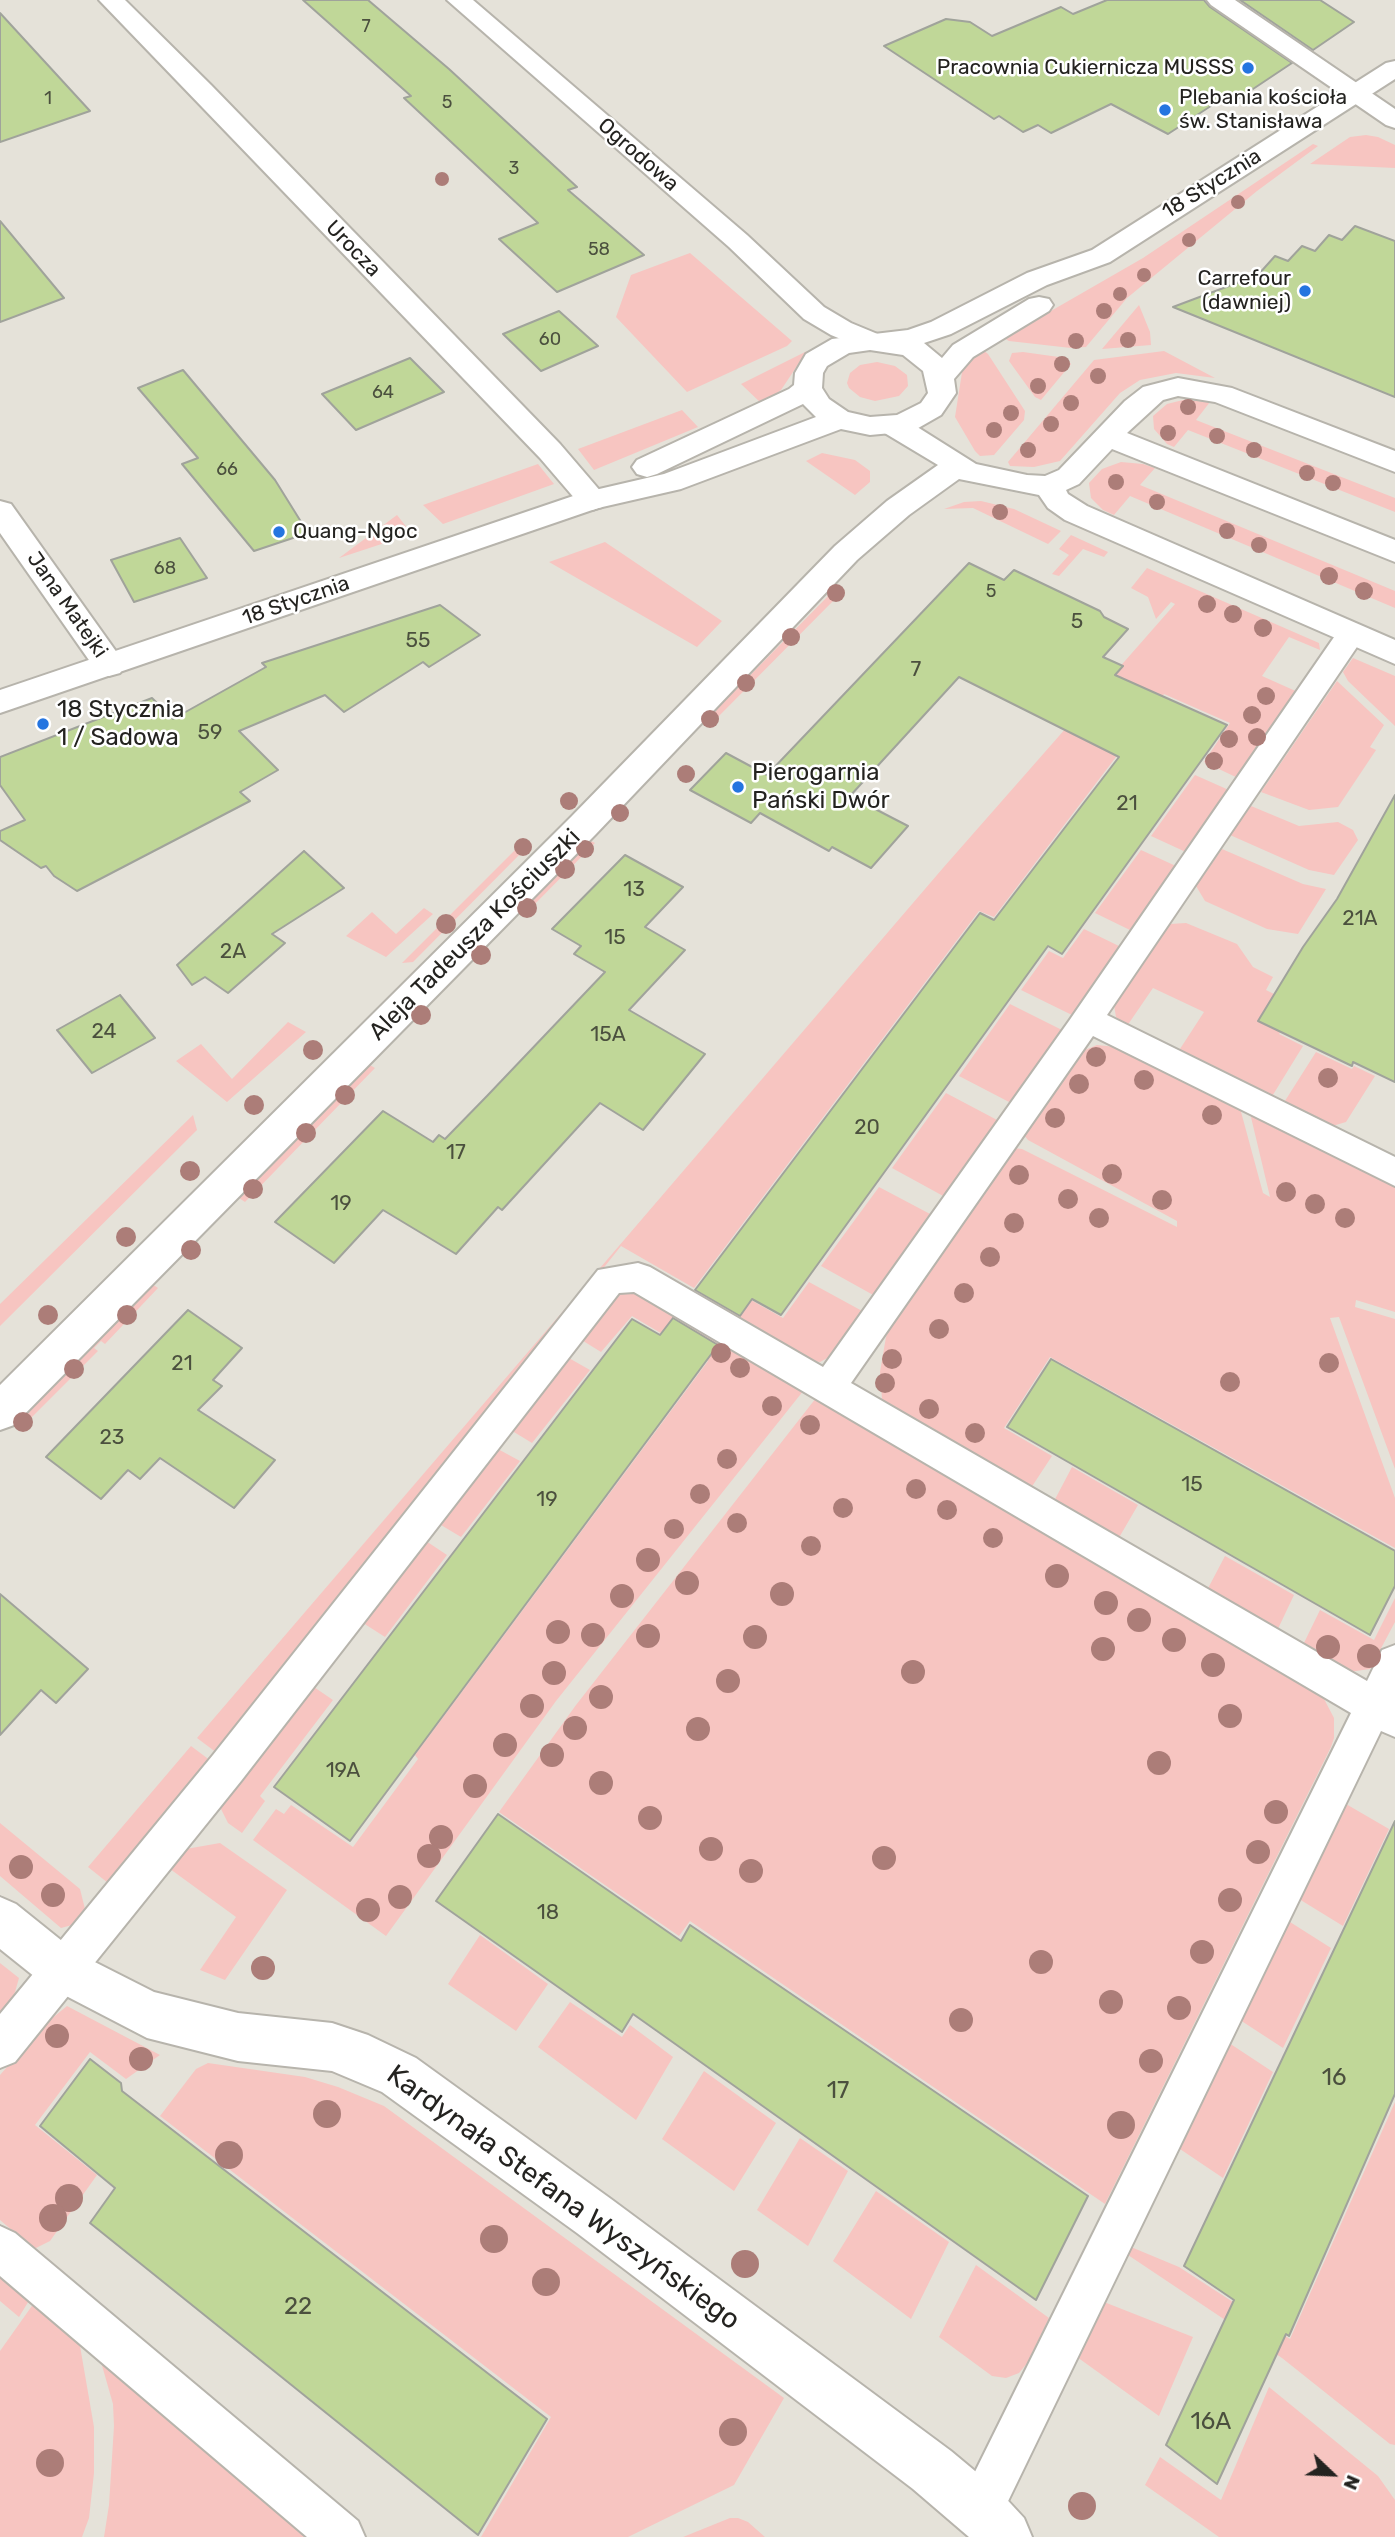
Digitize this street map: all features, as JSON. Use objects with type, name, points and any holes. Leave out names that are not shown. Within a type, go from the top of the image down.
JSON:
[{"type":"street","name":"Urocza","points":[[111,0],[550,451],[592,500]]},
{"type":"street","points":[[1219,0],[1395,120]]},
{"type":"street","name":"Ogrodowa","points":[[464,1],[737,241],[814,313],[841,329],[879,341]]},
{"type":"street","name":"18 Stycznia","points":[[879,341],[912,338],[941,328],[1037,279],[1101,256],[1395,68]]},
{"type":"street","name":"18 Stycznia","points":[[939,389],[963,351],[1059,293],[1088,271],[1101,256]]},
{"type":"street","points":[[814,313],[822,338],[821,357]]},
{"type":"street","points":[[939,389],[931,409],[916,419],[892,425],[870,426],[839,419],[818,405],[808,388],[809,373],[821,357],[842,345],[879,341],[922,354],[936,367],[939,389],[941,430],[957,467]]},
{"type":"street","points":[[892,425],[912,435],[957,467],[992,478],[1048,486],[1069,477],[1135,407],[1153,393],[1178,387],[1198,388],[1222,394],[1395,462]]},
{"type":"street","name":"18 Stycznia","points":[[592,500],[653,463],[808,388]]},
{"type":"street","name":"18 Stycznia","points":[[0,702],[592,500],[671,482],[839,419]]},
{"type":"street","points":[[1108,436],[1395,552]]},
{"type":"street","name":"Aleja Tadeusza Kościuszki","points":[[0,1412],[564,846],[846,553],[898,508],[957,467]]},
{"type":"street","points":[[1048,486],[1058,501],[1076,513],[1395,653]]},
{"type":"street","name":"Jana Matejki","points":[[0,511],[109,665]]},
{"type":"street","name":"Kardynała Stefana Wyszyńskiego","points":[[0,1920],[61,1969],[147,2014],[238,2037],[342,2049],[399,2075],[605,2224],[917,2459],[993,2523]]},
{"type":"lane","points":[[828,1387],[1087,1019],[1351,634]]},
{"type":"lane","points":[[1087,1019],[1395,1172]]},
{"type":"lane","points":[[0,2047],[227,1768],[610,1280],[638,1277],[1384,1712]]},
{"type":"lane","points":[[993,2523],[1384,1712],[1395,1663]]},
{"type":"lane","points":[[0,2248],[342,2537]]},
{"type":"shaded area","points":[[1366,135],[1395,145],[1395,168],[1310,164],[1350,137]]},
{"type":"shaded area","points":[[1313,144],[1318,146],[1257,191],[1127,298],[1086,347],[1071,348],[1009,341],[1004,338],[1143,258]]},
{"type":"shaded area","points":[[690,253],[792,341],[787,346],[687,392],[616,317],[631,275]]},
{"type":"shaded area","points":[[1139,305],[1150,332],[1151,345],[1102,349]]},
{"type":"shaded area","points":[[983,350],[1025,411],[1024,420],[994,455],[980,456],[955,417],[963,366]]},
{"type":"shaded area","points":[[807,351],[781,390],[762,404],[741,384]]},
{"type":"shaded area","points":[[1164,351],[1215,378],[1176,373],[1140,380],[1120,393],[1060,461],[1034,467],[1010,466],[1008,462],[1094,360]]},
{"type":"shaded area","points":[[1012,353],[1066,358],[1071,364],[1041,400],[1035,397],[1009,361]]},
{"type":"shaded area","points":[[877,362],[895,366],[907,375],[908,386],[899,396],[875,401],[860,397],[849,388],[847,383],[850,373],[860,365]]},
{"type":"shaded area","points":[[1183,400],[1210,402],[1196,420],[1395,498],[1395,512],[1188,430],[1174,447],[1167,444],[1154,429],[1153,416],[1167,404]]},
{"type":"shaded area","points":[[682,410],[698,427],[594,470],[578,449]]},
{"type":"shaded area","points":[[822,453],[855,460],[870,471],[870,482],[855,495],[806,461]]},
{"type":"shaded area","points":[[1121,462],[1155,468],[1140,485],[1395,591],[1395,608],[1130,496],[1114,515],[1103,510],[1091,498],[1089,483],[1102,469]]},
{"type":"shaded area","points":[[538,464],[554,484],[443,524],[423,505]]},
{"type":"shaded area","points":[[981,501],[1014,509],[1061,531],[1048,544],[973,508],[944,509],[964,502]]},
{"type":"shaded area","points":[[397,515],[412,534],[339,558]]},
{"type":"shaded area","points":[[1071,535],[1108,552],[1104,557],[1083,549],[1059,576],[1052,574],[1069,555],[1059,549]]},
{"type":"shaded area","points":[[605,542],[722,621],[697,647],[549,562]]},
{"type":"shaded area","points":[[1147,568],[1319,643],[1320,650],[1289,637],[1262,676],[1300,693],[1240,779],[1204,762],[1230,723],[1164,694],[994,917],[979,911],[694,1288],[621,1246],[217,1753],[197,1738],[943,868],[1175,604],[1171,602],[1156,619],[1148,597],[1131,588]]},
{"type":"shaded area","points":[[835,589],[841,593],[711,724],[705,721]]},
{"type":"shaded area","points":[[1353,658],[1395,676],[1395,726],[1348,681],[1343,672]]},
{"type":"shaded area","points":[[1337,681],[1384,725],[1370,747],[1376,750],[1338,807],[1309,810],[1261,792]]},
{"type":"shaded area","points":[[1195,775],[1231,791],[1188,853],[1151,836]]},
{"type":"shaded area","points":[[1251,806],[1299,826],[1338,822],[1353,830],[1358,840],[1334,875],[1309,870],[1230,835]]},
{"type":"shaded area","points":[[525,840],[531,843],[413,962],[402,963]]},
{"type":"shaded area","points":[[589,840],[595,843],[527,912],[521,908]]},
{"type":"shaded area","points":[[1222,849],[1303,884],[1326,889],[1298,934],[1267,929],[1205,901],[1196,886]]},
{"type":"shaded area","points":[[1141,850],[1178,867],[1132,931],[1095,913]]},
{"type":"shaded area","points":[[424,908],[433,914],[386,957],[346,936],[372,912],[396,934]]},
{"type":"shaded area","points":[[1186,923],[1237,944],[1253,967],[1273,977],[1266,990],[1298,1006],[1279,1034],[1303,1046],[1271,1098],[1178,1052],[1204,1012],[1153,988],[1127,1026],[1116,1017],[1116,999],[1170,924]]},
{"type":"shaded area","points":[[1084,929],[1121,947],[1074,1016],[1021,990],[1049,951],[1063,958]]},
{"type":"shaded area","points":[[1010,1004],[1062,1030],[1011,1103],[959,1076]]},
{"type":"shaded area","points":[[288,1022],[306,1032],[227,1102],[176,1061],[201,1044],[232,1079]]},
{"type":"shaded area","points":[[1097,1045],[1116,1047],[1240,1108],[1263,1193],[1270,1197],[1250,1113],[1395,1185],[1395,1312],[1356,1300],[1355,1307],[1395,1319],[1395,1469],[1339,1317],[1330,1318],[1395,1498],[1395,1548],[1050,1357],[1004,1428],[1052,1456],[1029,1491],[886,1407],[882,1399],[880,1372],[886,1337],[892,1322],[1013,1148],[1022,1149],[1177,1227],[1177,1221],[1028,1140],[1023,1134],[1080,1052]]},
{"type":"shaded area","points":[[1316,1052],[1352,1069],[1354,1066],[1375,1076],[1346,1122],[1329,1127],[1283,1104]]},
{"type":"shaded area","points":[[368,1064],[375,1068],[245,1202],[239,1198]]},
{"type":"shaded area","points":[[946,1093],[999,1121],[945,1197],[892,1168]]},
{"type":"shaded area","points":[[193,1115],[197,1130],[0,1326],[0,1304]]},
{"type":"shaded area","points":[[879,1187],[932,1215],[875,1296],[821,1266]]},
{"type":"shaded area","points":[[707,1275],[783,1318],[809,1282],[864,1312],[831,1356],[820,1362],[812,1361],[697,1294],[695,1291]]},
{"type":"shaded area","points":[[152,1284],[158,1288],[105,1344],[101,1341],[94,1348],[98,1351],[21,1428],[16,1423]]},
{"type":"shaded area","points":[[633,1290],[804,1390],[556,1701],[386,1936],[253,1840],[276,1809],[284,1814],[291,1805],[353,1847],[418,1759],[415,1755],[708,1361],[632,1316],[601,1352],[580,1339],[609,1302],[621,1293]]},
{"type":"shaded area","points":[[567,1357],[590,1370],[532,1443],[509,1429]]},
{"type":"shaded area","points":[[816,1398],[1313,1688],[1323,1697],[1334,1718],[1331,1747],[1105,2204],[690,1921],[679,1936],[499,1812],[576,1705]]},
{"type":"shaded area","points":[[496,1448],[520,1461],[461,1537],[436,1522]]},
{"type":"shaded area","points":[[1072,1467],[1138,1505],[1117,1541],[1052,1505]]},
{"type":"shaded area","points":[[423,1539],[447,1555],[385,1637],[360,1621]]},
{"type":"shaded area","points":[[1225,1556],[1294,1595],[1276,1633],[1205,1594]]},
{"type":"shaded area","points":[[1395,1598],[1395,1622],[1370,1669],[1349,1672],[1302,1647],[1320,1610],[1374,1640]]},
{"type":"shaded area","points":[[308,1683],[333,1700],[260,1796],[265,1801],[242,1833],[228,1823],[220,1807]]},
{"type":"shaded area","points":[[191,1746],[211,1761],[132,1861],[108,1883],[88,1867]]},
{"type":"shaded area","points":[[1346,1804],[1389,1829],[1343,1926],[1299,1899]]},
{"type":"shaded area","points":[[0,1823],[80,1889],[85,1909],[72,1925],[61,1928],[0,1876]]},
{"type":"shaded area","points":[[220,1843],[287,1890],[225,1980],[200,1970],[236,1917],[166,1866],[186,1849]]},
{"type":"shaded area","points":[[1290,1922],[1331,1948],[1283,2048],[1240,2020]]},
{"type":"shaded area","points":[[480,1935],[548,1984],[516,2031],[448,1984]]},
{"type":"shaded area","points":[[0,1963],[19,1978],[9,2013],[0,2024]]},
{"type":"shaded area","points":[[570,2002],[622,2037],[630,2025],[673,2057],[636,2120],[538,2047]]},
{"type":"shaded area","points":[[67,2006],[160,2055],[126,2079],[90,2052],[35,2125],[97,2175],[50,2241],[34,2249],[0,2220],[0,2075],[45,2024]]},
{"type":"shaded area","points":[[1229,2043],[1273,2072],[1223,2178],[1177,2147]]},
{"type":"shaded area","points":[[208,2063],[305,2077],[384,2106],[784,2398],[734,2485],[628,2537],[481,2537],[551,2417],[160,2116],[196,2069]]},
{"type":"shaded area","points":[[704,2071],[776,2123],[734,2191],[662,2139]]},
{"type":"shaded area","points":[[1395,2102],[1395,2445],[1390,2444],[1282,2358],[1128,2255],[1131,2247],[1179,2267],[1290,2339]]},
{"type":"shaded area","points":[[800,2138],[848,2171],[808,2246],[757,2210]]},
{"type":"shaded area","points":[[876,2191],[949,2242],[911,2319],[833,2261]]},
{"type":"shaded area","points":[[976,2265],[1049,2318],[1028,2362],[1019,2373],[1006,2378],[992,2376],[939,2337]]},
{"type":"shaded area","points":[[0,2274],[30,2299],[19,2317],[0,2301]]},
{"type":"shaded area","points":[[1104,2302],[1193,2337],[1159,2416],[1077,2357]]},
{"type":"shaded area","points":[[34,2303],[80,2346],[94,2427],[94,2473],[89,2518],[82,2537],[0,2537],[0,2351]]},
{"type":"shaded area","points":[[101,2362],[312,2537],[104,2537],[109,2505],[114,2426],[113,2404]]},
{"type":"shaded area","points":[[1269,2387],[1378,2476],[1395,2500],[1395,2537],[1219,2537],[1145,2485],[1160,2457],[1221,2500]]},
{"type":"shaded area","points":[[730,2518],[748,2522],[765,2537],[683,2537]]},
{"type":"building","points":[[303,0],[368,0],[449,69],[577,187],[568,190],[644,255],[557,292],[499,239],[538,223],[404,98],[411,96]]},
{"type":"building","points":[[1107,0],[1204,0],[1210,7],[1292,63],[1229,105],[1220,100],[1168,134],[1111,104],[1051,133],[1038,125],[1023,132],[999,116],[994,119],[884,46],[946,19],[970,22],[992,36],[1061,7],[1073,14]]},
{"type":"building","points":[[1240,0],[1320,0],[1354,22],[1313,50]]},
{"type":"building","points":[[0,13],[90,111],[0,142]]},
{"type":"building","points":[[0,221],[64,298],[0,322]]},
{"type":"building","name":"Carrefour (dawniej)","points":[[1355,226],[1395,241],[1395,397],[1173,307],[1258,275],[1275,256],[1288,261],[1302,246],[1315,251],[1329,235],[1342,240]]},
{"type":"building","points":[[559,311],[598,346],[541,371],[503,334]]},
{"type":"building","points":[[410,358],[444,392],[356,430],[322,394]]},
{"type":"building","points":[[183,370],[275,480],[308,533],[254,551],[182,464],[198,458],[138,388]]},
{"type":"building","points":[[180,538],[207,578],[134,602],[111,560]]},
{"type":"building","points":[[969,563],[1004,580],[1014,570],[1100,611],[1104,617],[1128,629],[1103,657],[1123,666],[1115,675],[1227,725],[1062,954],[1048,946],[781,1315],[752,1299],[740,1316],[695,1290],[980,913],[994,920],[1119,757],[959,677],[850,796],[908,826],[871,868],[832,847],[829,851],[760,813],[751,823],[690,790],[726,753],[767,775]]},
{"type":"building","points":[[440,605],[480,635],[429,667],[423,662],[344,712],[325,695],[239,731],[278,770],[240,792],[250,801],[77,891],[54,876],[46,866],[41,868],[0,840],[0,831],[25,820],[0,785],[0,757],[152,698],[173,719],[266,667],[262,663]]},
{"type":"building","points":[[1395,795],[1395,1082],[1353,1062],[1352,1066],[1258,1021],[1303,947],[1337,899]]},
{"type":"building","points":[[304,851],[344,888],[272,934],[285,943],[228,993],[205,977],[192,985],[177,965]]},
{"type":"building","points":[[625,855],[683,887],[645,927],[685,950],[629,1010],[705,1054],[643,1130],[600,1103],[502,1210],[498,1207],[456,1254],[383,1210],[334,1263],[275,1222],[383,1111],[433,1142],[439,1135],[445,1139],[487,1096],[605,972],[574,954],[581,946],[552,929]]},
{"type":"building","points":[[120,995],[155,1038],[92,1073],[57,1030]]},
{"type":"building","points":[[188,1310],[242,1348],[213,1380],[222,1386],[198,1410],[275,1460],[234,1508],[160,1458],[140,1479],[128,1470],[101,1499],[46,1457]]},
{"type":"building","points":[[673,1318],[718,1345],[350,1841],[274,1787],[632,1319],[660,1335]]},
{"type":"building","points":[[1051,1359],[1395,1551],[1395,1586],[1370,1635],[1007,1427]]},
{"type":"building","points":[[0,1594],[88,1669],[56,1703],[41,1690],[0,1735]]},
{"type":"building","points":[[498,1814],[681,1941],[690,1925],[1088,2196],[1036,2300],[633,2014],[622,2032],[436,1901]]},
{"type":"building","points":[[1395,1821],[1395,2094],[1289,2336],[1286,2334],[1217,2484],[1166,2445],[1234,2300],[1184,2266]]},
{"type":"building","points":[[90,2059],[121,2083],[122,2091],[547,2419],[478,2535],[90,2223],[115,2188],[40,2126]]},
{"type":"place","name":"Pracownia Cukiernicza MUSSS","points":[[1248,68]]},
{"type":"place","name":"Plebania kościoła św. Stanisława","points":[[1165,110]]},
{"type":"place","name":"Carrefour (dawniej)","points":[[1305,291]]},
{"type":"place","name":"Quang-Ngoc","points":[[279,532]]},
{"type":"place","name":"18 Stycznia 1 / Sadowa","points":[[43,724]]},
{"type":"place","name":"Pierogarnia Pański Dwór","points":[[738,787]]}]
